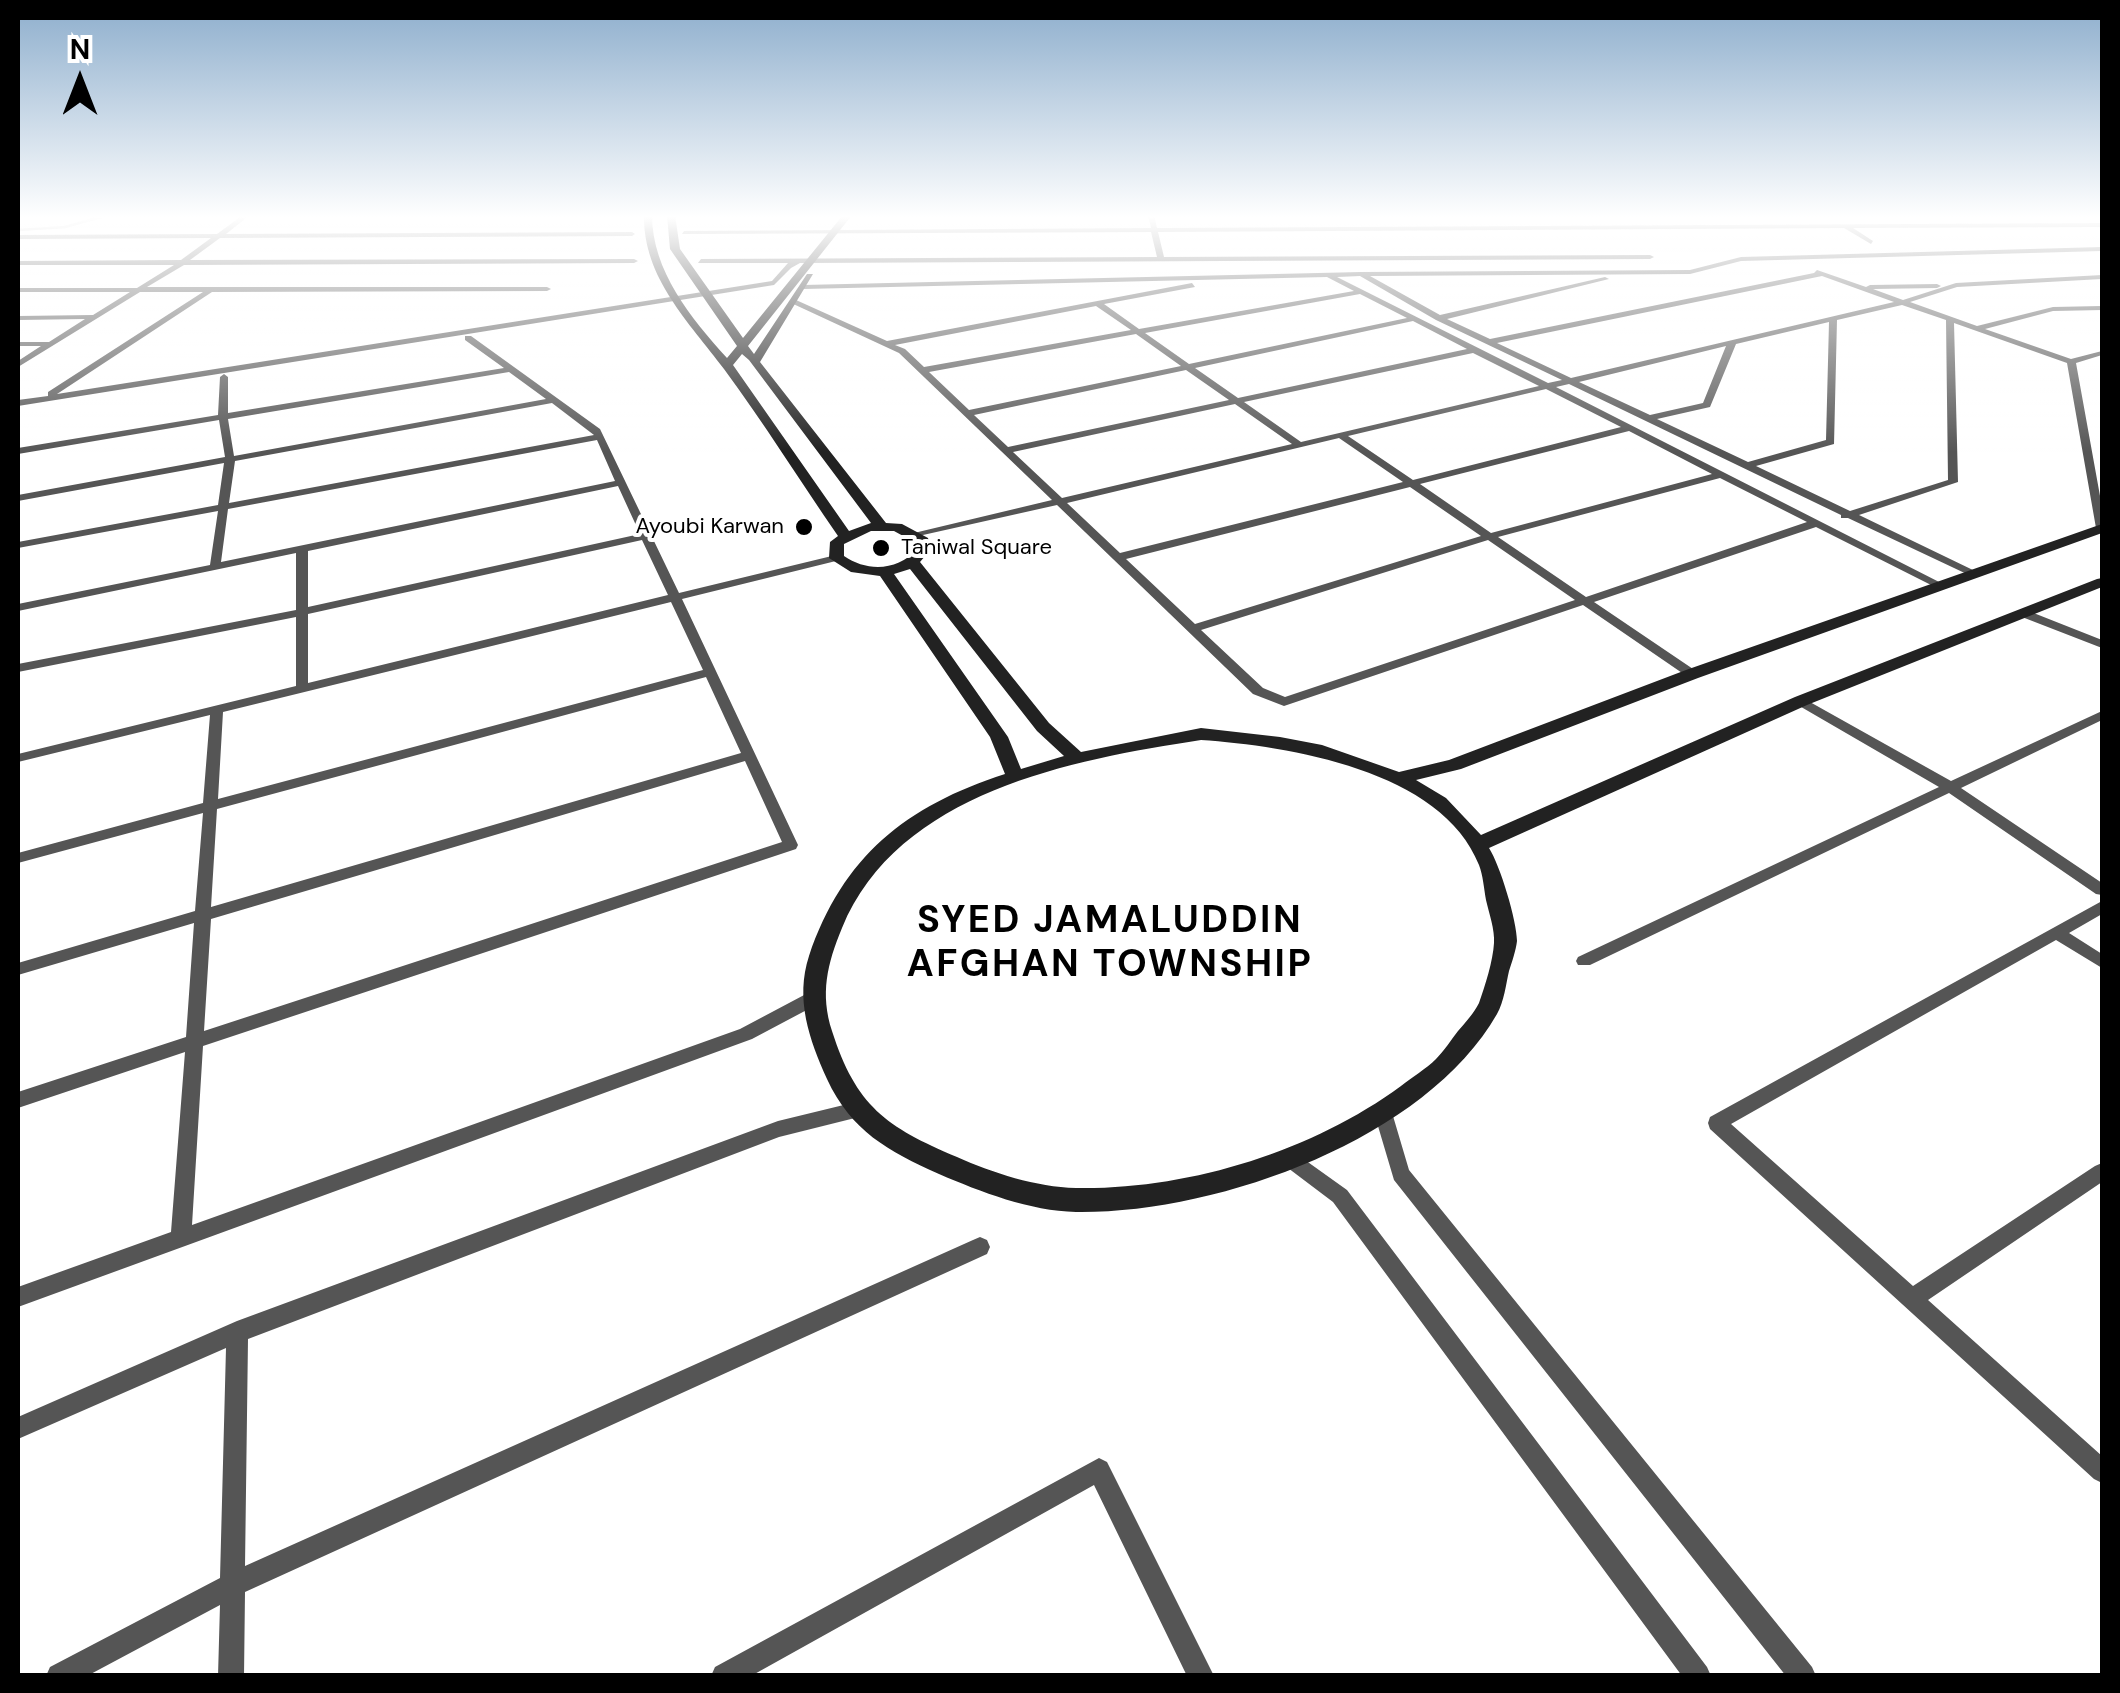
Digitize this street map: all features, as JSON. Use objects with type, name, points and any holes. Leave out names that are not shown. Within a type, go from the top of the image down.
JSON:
[{"type":"street","points":[[18,364],[132,294]]},
{"type":"street","points":[[44,399],[207,294]]},
{"type":"street","points":[[675,294],[845,536]]},
{"type":"street","points":[[18,407],[468,338],[717,294]]},
{"type":"street","points":[[707,296],[723,294]]},
{"type":"street","points":[[728,365],[782,294]]},
{"type":"street","points":[[754,362],[798,294]]},
{"type":"street","points":[[886,344],[1144,294]]},
{"type":"street","points":[[924,370],[1349,294]]},
{"type":"street","points":[[1364,294],[1942,586]]},
{"type":"street","points":[[1396,294],[1845,516],[1970,573]]},
{"type":"street","points":[[1438,318],[1539,294]]},
{"type":"street","points":[[1492,341],[1720,294]]},
{"type":"street","points":[[1881,294],[2071,362],[2102,353]]},
{"type":"street","points":[[836,558],[837,542],[845,536],[881,526],[918,535],[1928,294]]},
{"type":"street","points":[[707,296],[881,526]]},
{"type":"street","points":[[18,407],[44,399],[679,301]]},
{"type":"street","points":[[793,302],[886,344],[924,370],[1258,691],[1284,702],[1584,597],[1816,522]]},
{"type":"street","points":[[1097,303],[1300,445]]},
{"type":"street","points":[[1977,328],[2053,309],[2102,308]]},
{"type":"street","points":[[18,318],[93,317]]},
{"type":"street","points":[[969,413],[1413,319]]},
{"type":"street","points":[[1745,466],[1831,442],[1833,319]]},
{"type":"street","points":[[1845,516],[1953,482],[1950,319]]},
{"type":"street","points":[[18,1100],[791,845],[672,598],[600,436],[468,338]]},
{"type":"street","points":[[1646,418],[1708,405],[1732,343]]},
{"type":"street","points":[[18,344],[49,344]]},
{"type":"street","points":[[1008,450],[1474,350]]},
{"type":"street","points":[[1399,778],[1454,765],[1692,674],[2102,528],[2071,362]]},
{"type":"street","points":[[18,451],[511,368]]},
{"type":"street","points":[[215,567],[230,459],[223,417],[224,377]]},
{"type":"street","points":[[18,498],[554,400]]},
{"type":"street","points":[[1119,557],[1626,429]]},
{"type":"street","points":[[18,545],[600,436]]},
{"type":"street","points":[[1342,436],[1692,674]]},
{"type":"street","points":[[1192,629],[1492,536],[1719,475]]},
{"type":"street","points":[[18,608],[620,483]]},
{"type":"street","points":[[18,758],[836,558],[854,569],[884,571],[912,562],[924,548],[918,535]]},
{"type":"street","points":[[18,668],[302,612],[644,536]]},
{"type":"street","points":[[302,549],[302,688]]},
{"type":"street","points":[[912,562],[1043,727],[1077,758]]},
{"type":"street","points":[[884,571],[999,737],[1015,776]]},
{"type":"street","points":[[1480,844],[1802,701],[2102,582]]},
{"type":"street","points":[[2026,614],[2102,644]]},
{"type":"street","points":[[18,858],[708,673]]},
{"type":"street","points":[[1802,701],[1950,788],[2102,890]]},
{"type":"street","points":[[181,1238],[217,709]]},
{"type":"street","points":[[1584,961],[2102,716]]},
{"type":"street","points":[[1202,734],[1265,737],[1329,752],[1399,778],[1444,808],[1480,844],[1497,882],[1506,931],[1504,977],[1486,1014],[1451,1058],[1384,1116],[1238,1179],[1173,1193],[1072,1201],[971,1176],[907,1146],[856,1110],[827,1050],[812,998],[828,934],[850,885],[883,850],[944,807],[1015,776],[1077,758],[1202,734]]},
{"type":"street","points":[[18,969],[748,756]]},
{"type":"street","points":[[2102,907],[1716,1124],[2102,1471]]},
{"type":"street","points":[[2057,933],[2102,962]]},
{"type":"street","points":[[18,1297],[746,1034],[812,998]]},
{"type":"street","points":[[18,1428],[237,1332],[778,1129],[856,1110]]},
{"type":"street","points":[[1384,1116],[1401,1174],[1803,1676]]},
{"type":"street","points":[[1292,1158],[1340,1196],[1698,1676]]},
{"type":"street","points":[[1912,1299],[2102,1172]]},
{"type":"street","points":[[59,1676],[232,1585],[980,1247]]},
{"type":"street","points":[[232,1676],[237,1332]]},
{"type":"street","points":[[724,1676],[1099,1470],[1201,1676]]},
{"type":"place","name":"Ayoubi Karwan","points":[[804,527]]},
{"type":"place","name":"Taniwal Square","points":[[881,548]]},
{"type":"district","name":"SYED JAMALUDDIN AFGHAN TOWNSHIP","points":[[1110,944]]}]
